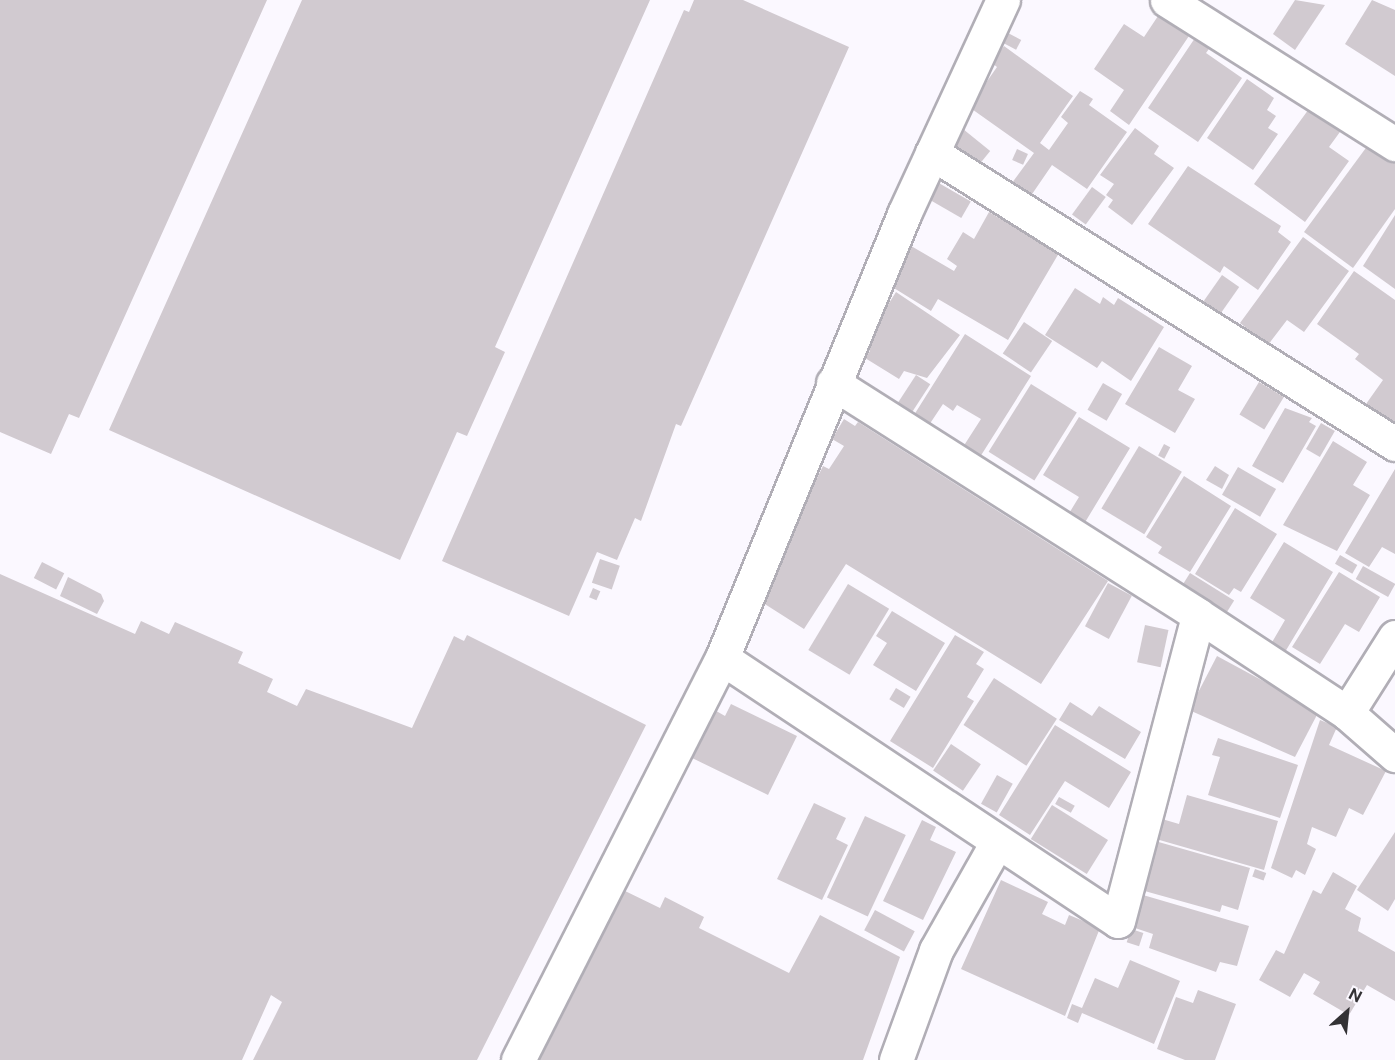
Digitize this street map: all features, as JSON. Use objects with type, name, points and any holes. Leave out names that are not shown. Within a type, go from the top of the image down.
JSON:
[{"type":"street","points":[[518,1060],[722,658],[833,383],[932,153],[1003,0]]},
{"type":"street","points":[[1167,0],[1395,144]]},
{"type":"street","points":[[932,153],[1395,444]]},
{"type":"street","points":[[833,383],[1198,615],[1347,713],[1395,755]]},
{"type":"street","points":[[722,658],[1118,921],[1198,615]]},
{"type":"street","points":[[1347,713],[1395,637]]},
{"type":"street","points":[[896,1060],[936,950],[997,842]]},
{"type":"building","points":[[0,0],[267,0],[79,418],[69,414],[51,454],[0,432]]},
{"type":"building","points":[[302,0],[650,0],[495,347],[505,352],[467,436],[457,432],[400,560],[109,430]]},
{"type":"building","points":[[694,0],[743,0],[849,47],[681,426],[676,424],[641,521],[635,518],[617,560],[597,552],[569,616],[442,561],[684,10],[689,12]]},
{"type":"building","points":[[1295,0],[1325,5],[1295,50],[1273,34]]},
{"type":"building","points":[[1372,0],[1395,10],[1395,76],[1345,44]]},
{"type":"building","points":[[1162,10],[1193,30],[1129,125],[1110,111],[1124,90],[1094,69],[1124,24],[1144,37]]},
{"type":"building","points":[[1199,32],[1214,42],[1206,53],[1242,78],[1198,142],[1148,108]]},
{"type":"building","points":[[1008,33],[1021,40],[1016,50],[1003,43]]},
{"type":"building","points":[[1004,46],[1073,96],[1040,143],[1049,150],[1068,123],[1061,117],[1080,91],[1093,99],[1089,105],[1127,132],[1087,189],[1052,165],[1028,200],[1009,187],[1034,153],[969,107],[997,67],[992,63]]},
{"type":"building","points":[[1247,79],[1274,98],[1267,110],[1276,116],[1268,128],[1278,134],[1253,170],[1207,138]]},
{"type":"building","points":[[1314,102],[1345,125],[1329,147],[1349,161],[1305,222],[1254,184]]},
{"type":"building","points":[[1135,128],[1159,146],[1154,154],[1174,168],[1132,225],[1108,207],[1113,200],[1106,195],[1114,184],[1100,175]]},
{"type":"building","points":[[963,129],[990,151],[978,166],[951,144]]},
{"type":"building","points":[[1371,141],[1395,158],[1395,209],[1353,268],[1304,232]]},
{"type":"building","points":[[1017,149],[1028,154],[1023,165],[1012,160]]},
{"type":"building","points":[[1188,166],[1281,226],[1278,232],[1291,242],[1258,290],[1224,266],[1220,273],[1148,224]]},
{"type":"building","points":[[937,182],[971,202],[961,218],[928,198]]},
{"type":"building","points":[[1092,187],[1106,197],[1086,224],[1072,215]]},
{"type":"building","points":[[989,212],[1059,253],[1008,340],[938,299],[931,311],[889,285],[906,243],[954,271],[957,266],[947,259],[963,232],[974,239]]},
{"type":"building","points":[[1395,215],[1395,289],[1363,266]]},
{"type":"building","points":[[1303,237],[1349,271],[1304,332],[1287,320],[1268,345],[1240,323]]},
{"type":"building","points":[[1354,271],[1395,300],[1395,425],[1366,404],[1383,380],[1355,359],[1359,354],[1317,324]]},
{"type":"building","points":[[1222,275],[1239,287],[1218,317],[1201,305]]},
{"type":"building","points":[[1075,288],[1100,304],[1103,297],[1114,305],[1118,298],[1164,327],[1131,381],[1102,361],[1097,368],[1045,335]]},
{"type":"building","points":[[896,292],[960,335],[927,378],[904,371],[899,379],[865,358],[870,351],[862,346]]},
{"type":"building","points":[[1024,322],[1052,341],[1031,373],[1003,354]]},
{"type":"building","points":[[965,334],[1031,376],[980,457],[963,447],[981,419],[957,405],[953,411],[943,404],[929,425],[914,415]]},
{"type":"building","points":[[1159,347],[1192,366],[1178,390],[1195,399],[1175,433],[1125,404]]},
{"type":"building","points":[[916,375],[930,384],[911,414],[897,404]]},
{"type":"building","points":[[1259,382],[1284,397],[1264,430],[1239,415]]},
{"type":"building","points":[[1103,383],[1122,394],[1107,421],[1088,410]]},
{"type":"building","points":[[1031,384],[1077,413],[1034,480],[989,452]]},
{"type":"building","points":[[1285,408],[1312,418],[1309,422],[1316,426],[1283,483],[1252,466]]},
{"type":"building","points":[[1079,417],[1130,448],[1084,524],[1068,515],[1079,497],[1043,475]]},
{"type":"building","points":[[844,419],[855,426],[858,422],[1108,581],[1041,684],[846,564],[804,629],[757,599],[823,466],[829,469],[844,446],[832,439]]},
{"type":"building","points":[[1321,423],[1335,431],[1320,457],[1306,449]]},
{"type":"building","points":[[1333,441],[1367,462],[1353,485],[1370,495],[1337,551],[1283,525]]},
{"type":"building","points":[[1164,444],[1170,447],[1164,459],[1158,456]]},
{"type":"building","points":[[1139,446],[1182,472],[1144,534],[1101,509]]},
{"type":"building","points":[[1215,466],[1229,475],[1222,489],[1206,480]]},
{"type":"building","points":[[1238,467],[1276,489],[1260,517],[1222,495]]},
{"type":"building","points":[[1395,469],[1395,554],[1382,547],[1369,567],[1345,553]]},
{"type":"building","points":[[1184,476],[1231,506],[1190,572],[1158,553],[1162,547],[1146,537]]},
{"type":"building","points":[[1235,508],[1277,534],[1241,592],[1234,588],[1229,595],[1195,574]]},
{"type":"building","points":[[1284,542],[1333,572],[1285,652],[1271,644],[1285,620],[1250,598]]},
{"type":"building","points":[[1340,555],[1357,565],[1352,574],[1335,564]]},
{"type":"building","points":[[600,559],[620,566],[612,589],[592,583]]},
{"type":"building","points":[[42,562],[64,573],[56,589],[34,578]]},
{"type":"building","points":[[1363,566],[1395,584],[1388,597],[1356,579]]},
{"type":"building","points":[[1339,572],[1380,597],[1359,632],[1345,624],[1320,664],[1292,647]]},
{"type":"building","points":[[1190,573],[1234,601],[1226,613],[1182,586]]},
{"type":"building","points":[[0,574],[135,634],[141,621],[169,634],[175,622],[243,652],[238,663],[273,679],[267,692],[297,706],[306,689],[412,728],[454,636],[464,641],[467,635],[646,725],[477,1060],[253,1060],[282,1002],[271,995],[242,1060],[0,1060]]},
{"type":"building","points":[[68,577],[101,594],[104,601],[97,614],[60,596]]},
{"type":"building","points":[[1108,583],[1132,596],[1109,639],[1085,626]]},
{"type":"building","points":[[848,584],[889,609],[849,675],[808,650]]},
{"type":"building","points":[[593,588],[600,591],[596,600],[589,597]]},
{"type":"building","points":[[892,611],[945,643],[916,691],[873,665],[887,643],[876,636]]},
{"type":"building","points":[[1145,625],[1168,630],[1161,667],[1137,662]]},
{"type":"building","points":[[955,635],[984,652],[976,664],[984,669],[967,697],[974,701],[933,768],[890,741]]},
{"type":"building","points":[[1217,656],[1319,711],[1295,757],[1189,710]]},
{"type":"building","points":[[994,678],[1057,719],[1026,766],[964,725]]},
{"type":"building","points":[[896,688],[911,697],[904,708],[889,699]]},
{"type":"building","points":[[1070,702],[1092,716],[1099,706],[1141,732],[1125,759],[1059,720]]},
{"type":"building","points":[[731,704],[797,736],[768,795],[688,756],[711,708],[725,716]]},
{"type":"building","points":[[1320,720],[1337,727],[1329,745],[1386,771],[1363,815],[1349,808],[1336,837],[1312,827],[1307,844],[1316,849],[1305,875],[1296,870],[1292,878],[1271,868]]},
{"type":"building","points":[[1055,725],[1131,772],[1109,808],[1065,781],[1030,835],[999,815]]},
{"type":"building","points":[[1218,738],[1298,765],[1280,818],[1208,795],[1220,757],[1212,755]]},
{"type":"building","points":[[951,744],[981,764],[963,791],[933,771]]},
{"type":"building","points":[[997,775],[1013,784],[997,813],[981,804]]},
{"type":"building","points":[[1187,795],[1278,821],[1264,870],[1156,839],[1162,819],[1179,824]]},
{"type":"building","points":[[1059,797],[1075,806],[1071,813],[1055,804]]},
{"type":"building","points":[[814,803],[846,818],[836,839],[848,845],[822,900],[777,879]]},
{"type":"building","points":[[1052,805],[1108,840],[1087,874],[1031,839]]},
{"type":"building","points":[[865,816],[906,835],[868,917],[827,898]]},
{"type":"building","points":[[922,820],[936,827],[930,840],[956,852],[923,920],[883,901]]},
{"type":"building","points":[[1395,832],[1395,899],[1388,911],[1357,890]]},
{"type":"building","points":[[1155,841],[1250,868],[1238,910],[1222,905],[1220,912],[1141,890]]},
{"type":"building","points":[[1255,869],[1266,873],[1264,881],[1252,877]]},
{"type":"building","points":[[1333,872],[1357,886],[1345,909],[1361,918],[1358,931],[1395,952],[1395,1001],[1367,985],[1349,1015],[1313,994],[1320,982],[1304,973],[1290,997],[1259,980],[1276,950],[1284,954],[1313,890],[1321,894]]},
{"type":"building","points":[[1001,880],[1048,902],[1042,914],[1065,925],[1069,915],[1100,928],[1065,1016],[961,969]]},
{"type":"building","points":[[623,890],[660,908],[665,897],[704,917],[699,928],[789,973],[820,915],[900,957],[863,1060],[537,1060]]},
{"type":"building","points":[[1143,895],[1249,926],[1237,966],[1220,962],[1216,972],[1149,948],[1153,934],[1132,927]]},
{"type":"building","points":[[875,910],[915,931],[904,951],[864,930]]},
{"type":"building","points":[[1131,929],[1143,933],[1139,946],[1127,942]]},
{"type":"building","points":[[1130,960],[1180,981],[1154,1044],[1082,1013],[1078,1023],[1067,1018],[1072,1004],[1082,1008],[1095,978],[1118,988]]},
{"type":"building","points":[[1198,990],[1236,1004],[1215,1060],[1185,1060],[1157,1049],[1176,997],[1193,1003]]}]
